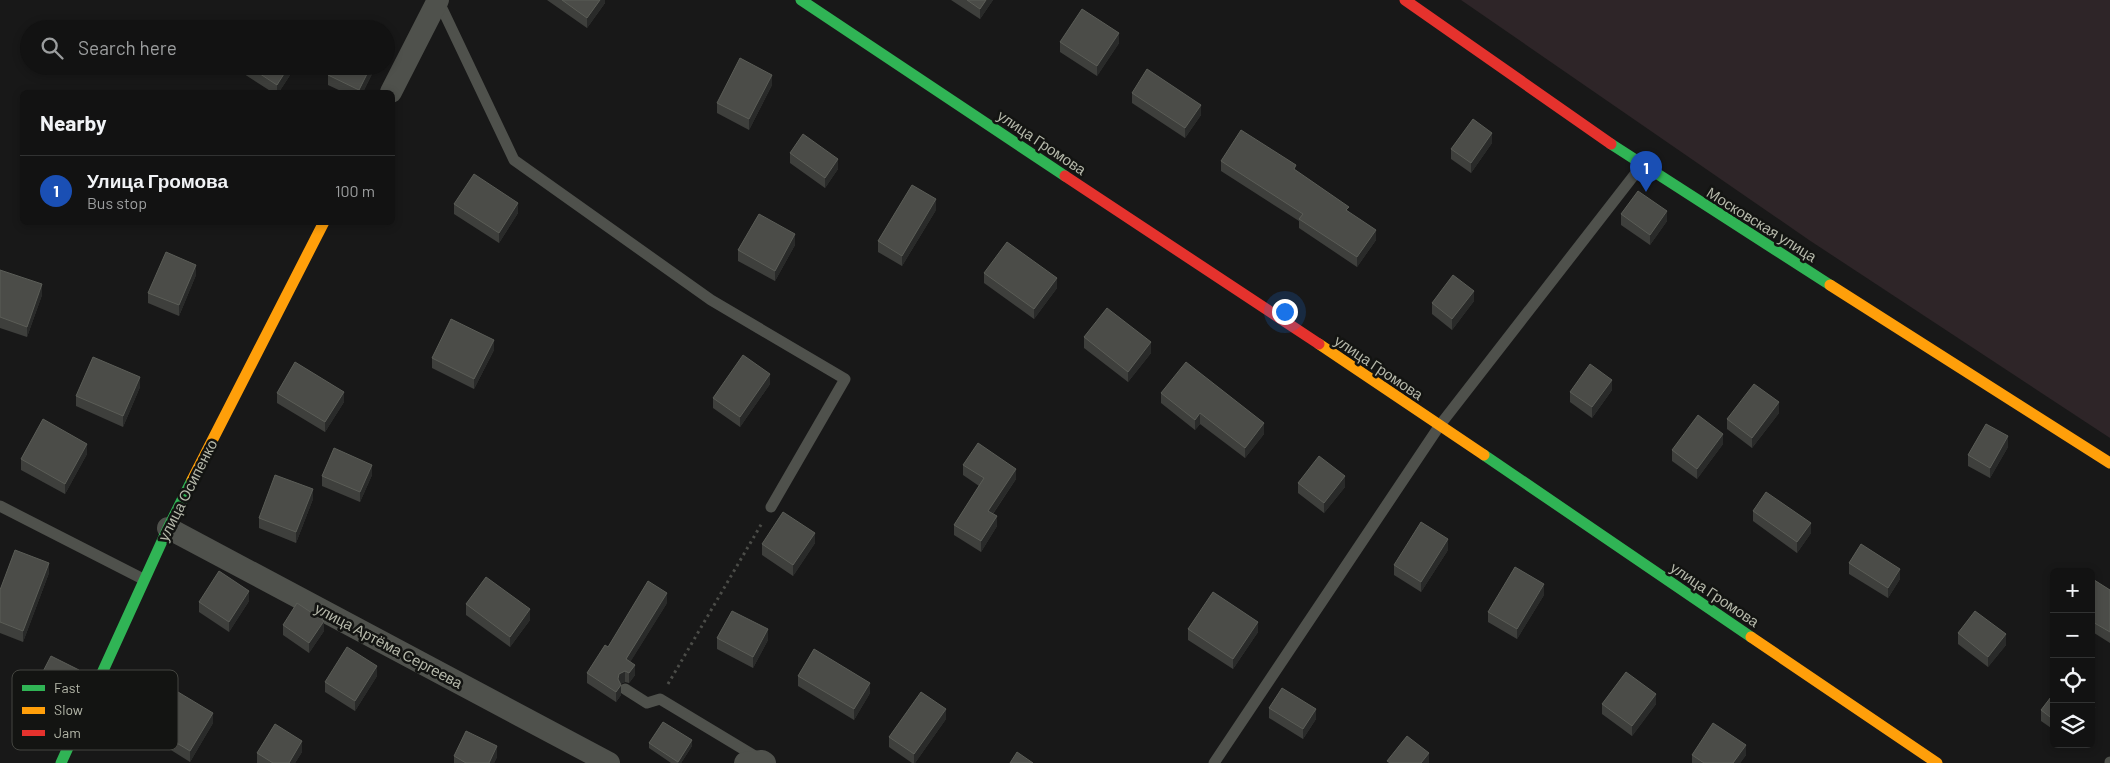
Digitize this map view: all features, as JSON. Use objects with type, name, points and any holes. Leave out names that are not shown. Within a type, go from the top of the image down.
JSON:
[{"type":"street","points":[[392,90],[438,0]]},
{"type":"street","name":"улица Громова","points":[[801,0],[1440,425],[1937,763]]},
{"type":"street","name":"Московская улица","points":[[1405,0],[1642,165],[2110,463]]},
{"type":"street","name":"улица Осипенко","points":[[103,670],[168,528],[322,225]]},
{"type":"street","name":"улица Артёма Сергеева","points":[[168,528],[610,763]]},
{"type":"street","name":"улица Осипенко","points":[[61,763],[67,750]]},
{"type":"lane","points":[[438,0],[514,160],[711,300],[845,379],[771,507]]},
{"type":"lane","points":[[1214,763],[1440,425],[1642,165]]},
{"type":"lane","points":[[0,506],[143,580]]},
{"type":"lane","points":[[625,689],[647,703],[660,699],[758,762]]},
{"type":"path","points":[[660,699],[771,507]]},
{"type":"shaded area","points":[[1461,0],[2110,0],[2110,438],[1809,240]]},
{"type":"building","points":[[562,0],[600,0],[587,18]]},
{"type":"building","points":[[967,0],[986,0],[980,9]]},
{"type":"building","points":[[1082,9],[1119,33],[1097,66],[1060,42]]},
{"type":"building","points":[[740,58],[772,75],[749,119],[717,103]]},
{"type":"building","points":[[1147,69],[1201,105],[1185,128],[1132,93]]},
{"type":"building","points":[[262,75],[283,75],[277,85]]},
{"type":"building","points":[[328,75],[366,75],[359,90]]},
{"type":"building","points":[[1473,119],[1492,133],[1471,163],[1451,149]]},
{"type":"building","points":[[1241,130],[1296,165],[1294,169],[1349,207],[1346,210],[1376,230],[1357,257],[1299,219],[1303,214],[1221,161]]},
{"type":"building","points":[[803,134],[838,159],[825,178],[790,153]]},
{"type":"building","points":[[474,174],[518,203],[499,233],[454,204]]},
{"type":"building","points":[[912,185],[936,199],[902,256],[878,241]]},
{"type":"building","points":[[1638,191],[1667,211],[1650,235],[1621,214]]},
{"type":"building","points":[[759,214],[795,234],[775,271],[738,250]]},
{"type":"building","points":[[1007,242],[1057,278],[1034,309],[984,273]]},
{"type":"building","points":[[166,252],[196,265],[179,305],[148,293]]},
{"type":"building","points":[[0,270],[42,284],[27,327],[0,317]]},
{"type":"building","points":[[1453,275],[1474,291],[1452,319],[1432,303]]},
{"type":"building","points":[[1107,308],[1151,342],[1128,372],[1084,337]]},
{"type":"building","points":[[451,319],[494,340],[474,379],[432,358]]},
{"type":"building","points":[[743,355],[770,374],[740,417],[713,398]]},
{"type":"building","points":[[93,357],[140,377],[123,416],[76,396]]},
{"type":"building","points":[[295,362],[344,392],[325,422],[277,393]]},
{"type":"building","points":[[1186,362],[1264,423],[1245,448],[1200,413],[1195,420],[1161,393]]},
{"type":"building","points":[[1590,364],[1612,380],[1592,407],[1570,392]]},
{"type":"building","points":[[1754,384],[1779,402],[1752,438],[1727,419]]},
{"type":"building","points":[[1698,415],[1723,434],[1697,469],[1672,450]]},
{"type":"building","points":[[43,419],[87,444],[65,484],[21,459]]},
{"type":"building","points":[[1986,424],[2008,436],[1990,468],[1968,455]]},
{"type":"building","points":[[978,443],[1016,469],[988,511],[997,516],[981,541],[954,525],[984,478],[963,465]]},
{"type":"building","points":[[334,448],[372,465],[360,492],[322,476]]},
{"type":"building","points":[[1319,456],[1345,476],[1324,503],[1298,483]]},
{"type":"building","points":[[275,475],[313,489],[296,532],[259,518]]},
{"type":"building","points":[[1766,492],[1811,523],[1797,542],[1753,511]]},
{"type":"building","points":[[783,512],[815,533],[793,565],[762,544]]},
{"type":"building","points":[[1421,522],[1448,539],[1421,582],[1394,565]]},
{"type":"building","points":[[1861,544],[1900,569],[1888,588],[1849,563]]},
{"type":"building","points":[[15,550],[49,563],[23,631],[0,622],[0,590]]},
{"type":"building","points":[[1515,567],[1544,584],[1517,629],[1488,612]]},
{"type":"building","points":[[219,571],[249,591],[229,622],[199,602]]},
{"type":"building","points":[[486,577],[530,609],[510,637],[466,604]]},
{"type":"building","points":[[648,581],[667,593],[626,659],[635,665],[629,673],[625,671],[619,674],[618,679],[621,685],[616,692],[587,673],[605,645],[608,647]]},
{"type":"building","points":[[2095,581],[2110,590],[2110,632],[2095,623]]},
{"type":"building","points":[[1213,592],[1258,622],[1233,659],[1188,629]]},
{"type":"building","points":[[297,603],[324,621],[309,643],[283,625]]},
{"type":"building","points":[[732,611],[768,629],[753,657],[717,638]]},
{"type":"building","points":[[1975,611],[2006,634],[1988,657],[1958,633]]},
{"type":"building","points":[[347,647],[377,666],[355,701],[325,682]]},
{"type":"building","points":[[814,649],[870,683],[854,709],[798,676]]},
{"type":"building","points":[[51,656],[79,670],[44,670]]},
{"type":"building","points":[[1626,672],[1656,694],[1632,726],[1602,704]]},
{"type":"building","points":[[1282,688],[1316,709],[1303,729],[1269,708]]},
{"type":"building","points":[[178,692],[213,713],[190,751],[178,744]]},
{"type":"building","points":[[921,692],[946,709],[914,754],[889,737]]},
{"type":"building","points":[[2050,698],[2050,717],[2041,710]]},
{"type":"building","points":[[663,722],[692,740],[678,762],[649,743]]},
{"type":"building","points":[[1713,723],[1746,745],[1733,763],[1704,763],[1692,755]]},
{"type":"building","points":[[275,724],[302,741],[289,763],[273,763],[257,753]]},
{"type":"building","points":[[466,731],[497,746],[489,763],[466,763],[454,756]]},
{"type":"building","points":[[1407,736],[1429,753],[1421,763],[1390,763],[1387,761]]},
{"type":"building","points":[[1017,752],[1033,763],[1010,763]]},
{"type":"traffic: fast","points":[[801,0],[1065,176]]},
{"type":"traffic: fast","points":[[1611,144],[1830,285]]},
{"type":"traffic: fast","points":[[1484,455],[1751,637]]},
{"type":"traffic: fast","points":[[103,670],[192,480]]},
{"type":"traffic: fast","points":[[61,763],[67,750]]},
{"type":"traffic: slow","points":[[192,480],[322,225]]},
{"type":"traffic: slow","points":[[1830,285],[2110,463]]},
{"type":"traffic: slow","points":[[1319,344],[1484,455]]},
{"type":"traffic: slow","points":[[1751,637],[1937,763]]},
{"type":"traffic: jam","points":[[1405,0],[1611,144]]},
{"type":"traffic: jam","points":[[1065,176],[1319,344]]},
{"type":"place","name":"Улица Громова","points":[[1646,192]]}]
